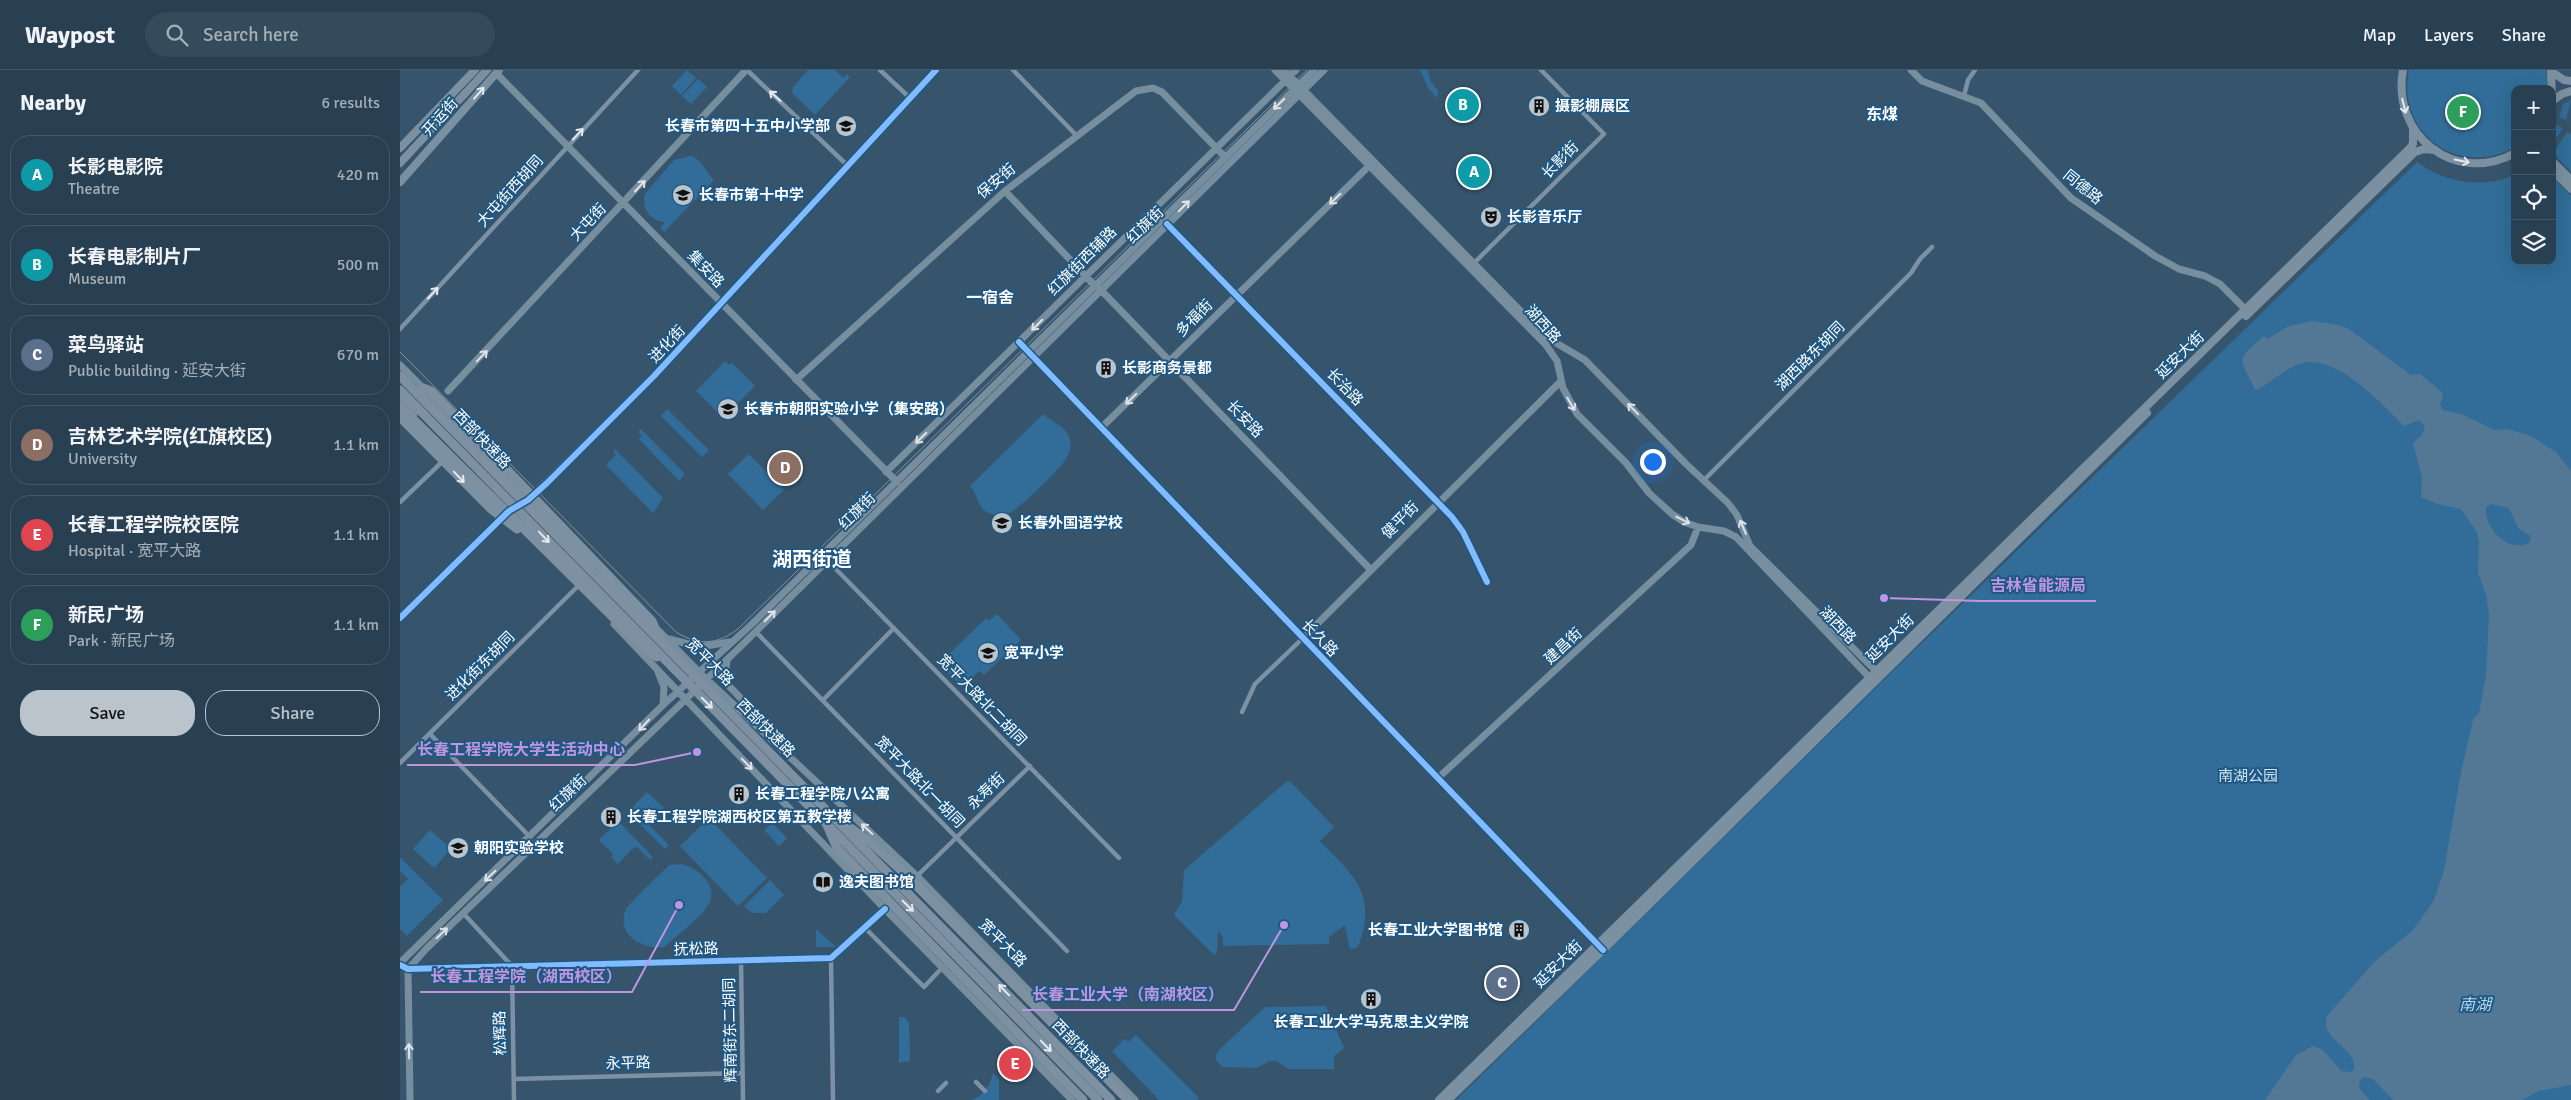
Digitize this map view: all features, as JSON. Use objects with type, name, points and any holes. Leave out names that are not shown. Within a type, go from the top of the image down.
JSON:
[{"type":"highway","name":"西部快速路","points":[[400,376],[664,640],[1111,1100]]},
{"type":"highway","points":[[423,388],[431,390],[652,621],[664,640]]},
{"type":"highway","name":"西部快速路","points":[[400,390],[1098,1100]]},
{"type":"highway","points":[[400,406],[645,649],[672,666]]},
{"type":"highway","points":[[400,417],[491,510],[536,542]]},
{"type":"highway","points":[[833,815],[855,829],[904,873],[1128,1100]]},
{"type":"highway","points":[[826,823],[837,848],[1083,1100]]},
{"type":"main road","name":"开运街","points":[[400,148],[475,70]]},
{"type":"main road","name":"开运街","points":[[400,163],[487,70]]},
{"type":"main road","points":[[2403,70],[2402,102],[2413,128],[2435,150],[2454,160],[2470,163],[2495,161],[2511,155]]},
{"type":"main road","points":[[2551,71],[2564,80],[2571,81]]},
{"type":"main road","points":[[2551,71],[2551,85]]},
{"type":"main road","name":"开运街","points":[[400,182],[498,72]]},
{"type":"main road","points":[[2556,98],[2571,91]]},
{"type":"main road","name":"延安大街","points":[[2247,312],[2410,148],[2413,144],[2413,128]]},
{"type":"main road","name":"延安大街","points":[[1448,1100],[1874,676],[2247,312],[2415,152],[2424,149],[2435,150]]},
{"type":"main road","points":[[2556,165],[2571,180]]},
{"type":"main road","points":[[2556,174],[2571,188]]},
{"type":"main road","name":"延安大街","points":[[1439,1100],[1601,947]]},
{"type":"street","name":"大屯街西胡同","points":[[400,329],[638,70]]},
{"type":"street","points":[[746,70],[848,166]]},
{"type":"street","name":"大屯街","points":[[448,391],[746,70]]},
{"type":"street","points":[[880,70],[910,98]]},
{"type":"street","name":"进化街","points":[[400,618],[509,511],[528,500],[654,376],[936,70]]},
{"type":"street","points":[[1013,70],[1077,136]]},
{"type":"street","name":"湖西路","points":[[1275,70],[1288,78],[1299,89],[1472,265],[1546,345],[1557,361],[1561,381],[1577,414],[1626,462],[1649,492],[1672,514],[1698,527],[1724,531],[1736,537],[1874,676]]},
{"type":"street","name":"湖西路","points":[[1284,70],[1288,78]]},
{"type":"street","name":"红旗街西辅路","points":[[886,472],[1296,70]]},
{"type":"street","name":"红旗街","points":[[1097,288],[1167,224],[1299,89],[1314,70]]},
{"type":"street","name":"红旗街","points":[[408,968],[827,560],[1097,288],[1224,156],[1299,89],[1324,70]]},
{"type":"street","name":"长影街","points":[[1472,265],[1604,134],[1541,70]]},
{"type":"street","name":"同德路","points":[[1911,70],[1922,81],[1981,103],[2071,198],[2155,256],[2179,269],[2205,276],[2215,281],[2247,312]]},
{"type":"street","points":[[1964,96],[1968,80],[1975,70]]},
{"type":"street","name":"集安路","points":[[498,72],[721,304],[897,482]]},
{"type":"street","name":"保安街","points":[[796,380],[1005,191],[1136,91],[1153,88],[1162,92],[1224,156]]},
{"type":"street","name":"湖西路","points":[[1299,89],[1370,165],[1546,338],[1585,360],[1703,481],[1728,503],[1737,515],[1750,546],[1874,676]]},
{"type":"street","name":"多福街","points":[[1102,427],[1370,165]]},
{"type":"street","name":"长安路","points":[[1005,191],[1370,569]]},
{"type":"street","name":"长治路","points":[[1167,224],[1438,502],[1463,532],[1486,582]]},
{"type":"street","name":"湖西路东胡同","points":[[1703,481],[1912,273],[1920,259],[1932,247]]},
{"type":"street","name":"长久路","points":[[1020,342],[1030,355],[1102,427],[1302,638],[1601,947]]},
{"type":"street","name":"红旗街","points":[[400,964],[663,705],[734,640],[1030,355]]},
{"type":"street","name":"宽平大路","points":[[400,365],[423,388],[427,397],[664,640],[918,876],[1135,1100]]},
{"type":"street","name":"健平街","points":[[1302,638],[1561,381]]},
{"type":"street","points":[[400,400],[509,511],[577,587],[655,665],[885,909],[1072,1100]]},
{"type":"street","points":[[400,412],[426,439],[451,453]]},
{"type":"street","points":[[400,502],[451,453]]},
{"type":"street","name":"建昌街","points":[[1438,778],[1691,545],[1698,527]]},
{"type":"street","name":"宽平大路北二胡同","points":[[827,560],[1119,858]]},
{"type":"street","name":"进化街东胡同","points":[[400,763],[577,587]]},
{"type":"street","points":[[823,700],[894,628]]},
{"type":"street","name":"宽平大路北一胡同","points":[[755,631],[1067,950]]},
{"type":"street","points":[[1242,712],[1255,684],[1302,638]]},
{"type":"street","points":[[664,640],[700,647],[714,646],[734,640]]},
{"type":"street","points":[[727,659],[726,674],[729,686],[784,744],[793,760]]},
{"type":"street","points":[[655,665],[664,687],[663,705]]},
{"type":"street","points":[[430,734],[530,837]]},
{"type":"street","name":"永寿街","points":[[918,876],[1030,766]]},
{"type":"street","points":[[834,1100],[831,958],[885,909]]},
{"type":"street","points":[[463,913],[512,966]]},
{"type":"street","points":[[865,928],[924,987],[939,971]]},
{"type":"street","name":"抚松路","points":[[400,964],[408,968],[831,958]]},
{"type":"street","name":"辉南街东二胡同","points":[[742,959],[743,1072],[740,1082],[743,1100]]},
{"type":"street","name":"松辉路","points":[[512,966],[514,1100]]},
{"type":"street","points":[[408,968],[410,1100]]},
{"type":"street","name":"永平路","points":[[514,1079],[743,1072]]},
{"type":"street","points":[[976,1082],[985,1091]]},
{"type":"street","points":[[938,1091],[946,1083]]},
{"type":"green space","points":[[687,70],[696,78],[681,95],[672,86]]},
{"type":"green space","points":[[808,70],[835,70],[843,78],[847,74],[850,77],[815,115],[792,93],[793,87]]},
{"type":"green space","points":[[1420,70],[1428,70],[1430,80],[1438,91],[1437,98],[1428,88]]},
{"type":"green space","points":[[2409,70],[2546,70],[2548,85],[2511,85],[2511,149],[2494,155],[2473,157],[2453,153],[2436,144],[2422,130],[2412,113],[2407,93]]},
{"type":"green space","points":[[698,79],[707,87],[691,104],[682,96]]},
{"type":"green space","points":[[2571,100],[2566,120],[2559,117],[2563,104]]},
{"type":"green space","points":[[2556,125],[2563,128],[2556,139]]},
{"type":"green space","points":[[2567,132],[2571,134],[2571,172],[2556,156],[2556,148]]},
{"type":"green space","points":[[690,156],[701,163],[714,180],[664,232],[660,228],[665,222],[651,217],[644,205],[645,194],[674,160]]},
{"type":"green space","name":"南湖公园","points":[[2417,162],[2439,175],[2464,182],[2490,182],[2511,176],[2511,265],[2556,265],[2556,181],[2571,196],[2571,1100],[1456,1100],[1895,669]]},
{"type":"green space","points":[[725,361],[729,365],[732,363],[755,386],[723,418],[696,391]]},
{"type":"green space","points":[[667,409],[709,450],[702,457],[661,416]]},
{"type":"green space","points":[[1043,414],[1066,431],[1070,440],[1067,457],[1048,479],[1009,513],[995,515],[987,512],[980,506],[970,486]]},
{"type":"green space","points":[[641,429],[685,474],[679,481],[639,439],[642,436],[638,432]]},
{"type":"green space","points":[[615,449],[663,498],[653,513],[606,465],[616,455],[613,451]]},
{"type":"green space","points":[[749,454],[784,490],[763,510],[728,474]]},
{"type":"green space","points":[[997,614],[1021,640],[984,675],[979,671],[962,687],[944,668],[954,658],[950,653],[986,618],[989,621]]},
{"type":"green space","points":[[1287,781],[1291,782],[1334,827],[1320,841],[1352,876],[1364,899],[1364,929],[1358,947],[1351,949],[1349,947],[1345,925],[1329,937],[1329,944],[1223,946],[1223,937],[1218,931],[1217,953],[1214,955],[1174,915],[1182,901],[1184,870]]},
{"type":"green space","points":[[647,792],[664,808],[648,824],[669,845],[665,849],[628,812]]},
{"type":"green space","points":[[709,818],[767,878],[738,906],[680,846]]},
{"type":"green space","points":[[618,821],[653,857],[650,860],[637,847],[633,848],[618,864],[611,857],[613,854],[599,840]]},
{"type":"green space","points":[[772,823],[787,838],[779,846],[764,830]]},
{"type":"green space","points":[[430,830],[451,849],[434,868],[413,849]]},
{"type":"green space","points":[[400,857],[443,900],[407,936],[400,929],[400,887],[408,879],[400,871]]},
{"type":"green space","points":[[681,864],[701,874],[710,886],[711,900],[707,907],[664,947],[648,946],[633,939],[624,926],[626,909],[670,865]]},
{"type":"green space","points":[[770,880],[784,895],[766,913],[752,913],[744,906]]},
{"type":"green space","points":[[816,929],[836,947],[816,947]]},
{"type":"green space","points":[[1326,1006],[1344,1048],[1334,1056],[1334,1069],[1288,1069],[1276,1061],[1270,1061],[1256,1068],[1222,1067],[1216,1060],[1216,1055],[1220,1049],[1265,1007]]},
{"type":"green space","points":[[899,1017],[904,1017],[909,1022],[910,1061],[899,1063]]},
{"type":"green space","points":[[1136,1035],[1199,1098],[1197,1100],[1159,1100],[1112,1051],[1125,1039],[1128,1042]]},
{"type":"green space","points":[[993,1073],[999,1079],[999,1100],[972,1100],[986,1089]]},
{"type":"water","name":"南湖","points":[[2313,321],[2339,325],[2349,329],[2411,375],[2420,374],[2443,393],[2440,406],[2443,410],[2461,414],[2495,430],[2507,429],[2531,436],[2556,452],[2571,471],[2571,1085],[2539,1091],[2522,1100],[2393,1100],[2373,1079],[2365,1077],[2360,1080],[2359,1088],[2370,1100],[2265,1100],[2296,1055],[2313,1046],[2323,1050],[2341,1071],[2351,1072],[2354,1069],[2350,1055],[2328,1032],[2326,1025],[2327,1016],[2374,962],[2413,930],[2433,902],[2444,871],[2460,777],[2473,720],[2479,713],[2486,675],[2489,615],[2486,595],[2478,573],[2479,542],[2477,532],[2461,509],[2437,504],[2421,497],[2422,478],[2413,443],[2422,435],[2425,426],[2419,420],[2404,426],[2370,393],[2342,372],[2327,365],[2313,362],[2299,364],[2255,390],[2244,366],[2244,356],[2264,336],[2267,339],[2289,326]],"holes":[[[2491,504],[2509,508],[2518,528],[2531,536],[2529,543],[2513,545],[2506,542],[2493,531],[2486,515],[2486,507]]]},
{"type":"tram line","points":[[400,352],[676,632],[692,640],[708,642],[723,638],[739,628],[1307,70]]},
{"type":"cycle path","points":[[400,618],[509,511],[528,500],[547,483],[654,376],[936,70]]},
{"type":"cycle path","points":[[1167,224],[1452,517],[1463,532],[1487,582]]},
{"type":"cycle path","points":[[1019,342],[1603,950]]},
{"type":"cycle path","points":[[400,965],[408,969],[831,958],[885,909]]},
{"type":"place","name":"长春电影制片厂","points":[[1463,105]]},
{"type":"place","name":"摄影棚展区","points":[[1539,106]]},
{"type":"place","name":"新民广场","points":[[2463,112]]},
{"type":"place","name":"长春市第四十五中小学部","points":[[846,126]]},
{"type":"place","name":"长影电影院","points":[[1474,172]]},
{"type":"place","name":"长春市第十中学","points":[[683,195]]},
{"type":"place","name":"长影音乐厅","points":[[1491,217]]},
{"type":"place","name":"长影商务景都","points":[[1106,368]]},
{"type":"place","name":"长春市朝阳实验小学（集安路）","points":[[728,409]]},
{"type":"place","name":"吉林艺术学院(红旗校区)","points":[[785,468]]},
{"type":"place","name":"长春外国语学校","points":[[1002,523]]},
{"type":"place","name":"吉林省能源局","points":[[1884,598]]},
{"type":"place","name":"宽平小学","points":[[988,653]]},
{"type":"place","name":"长春工程学院大学生活动中心","points":[[697,752]]},
{"type":"place","name":"长春工程学院八公寓","points":[[739,794]]},
{"type":"place","name":"长春工程学院湖西校区第五教学楼","points":[[611,817]]},
{"type":"place","name":"朝阳实验学校","points":[[458,848]]},
{"type":"place","name":"逸夫图书馆","points":[[823,882]]},
{"type":"place","name":"长春工程学院（湖西校区）","points":[[679,905]]},
{"type":"place","name":"长春工业大学（南湖校区）","points":[[1284,925]]},
{"type":"place","name":"长春工业大学图书馆","points":[[1519,930]]},
{"type":"place","name":"菜鸟驿站","points":[[1502,983]]},
{"type":"place","name":"长春工业大学马克思主义学院","points":[[1371,999]]},
{"type":"place","name":"长春工程学院校医院","points":[[1015,1064]]},
{"type":"district","name":"东煤","points":[[1882,114]]},
{"type":"district","name":"一宿舍","points":[[990,297]]},
{"type":"district","name":"湖西街道","points":[[812,559]]}]
